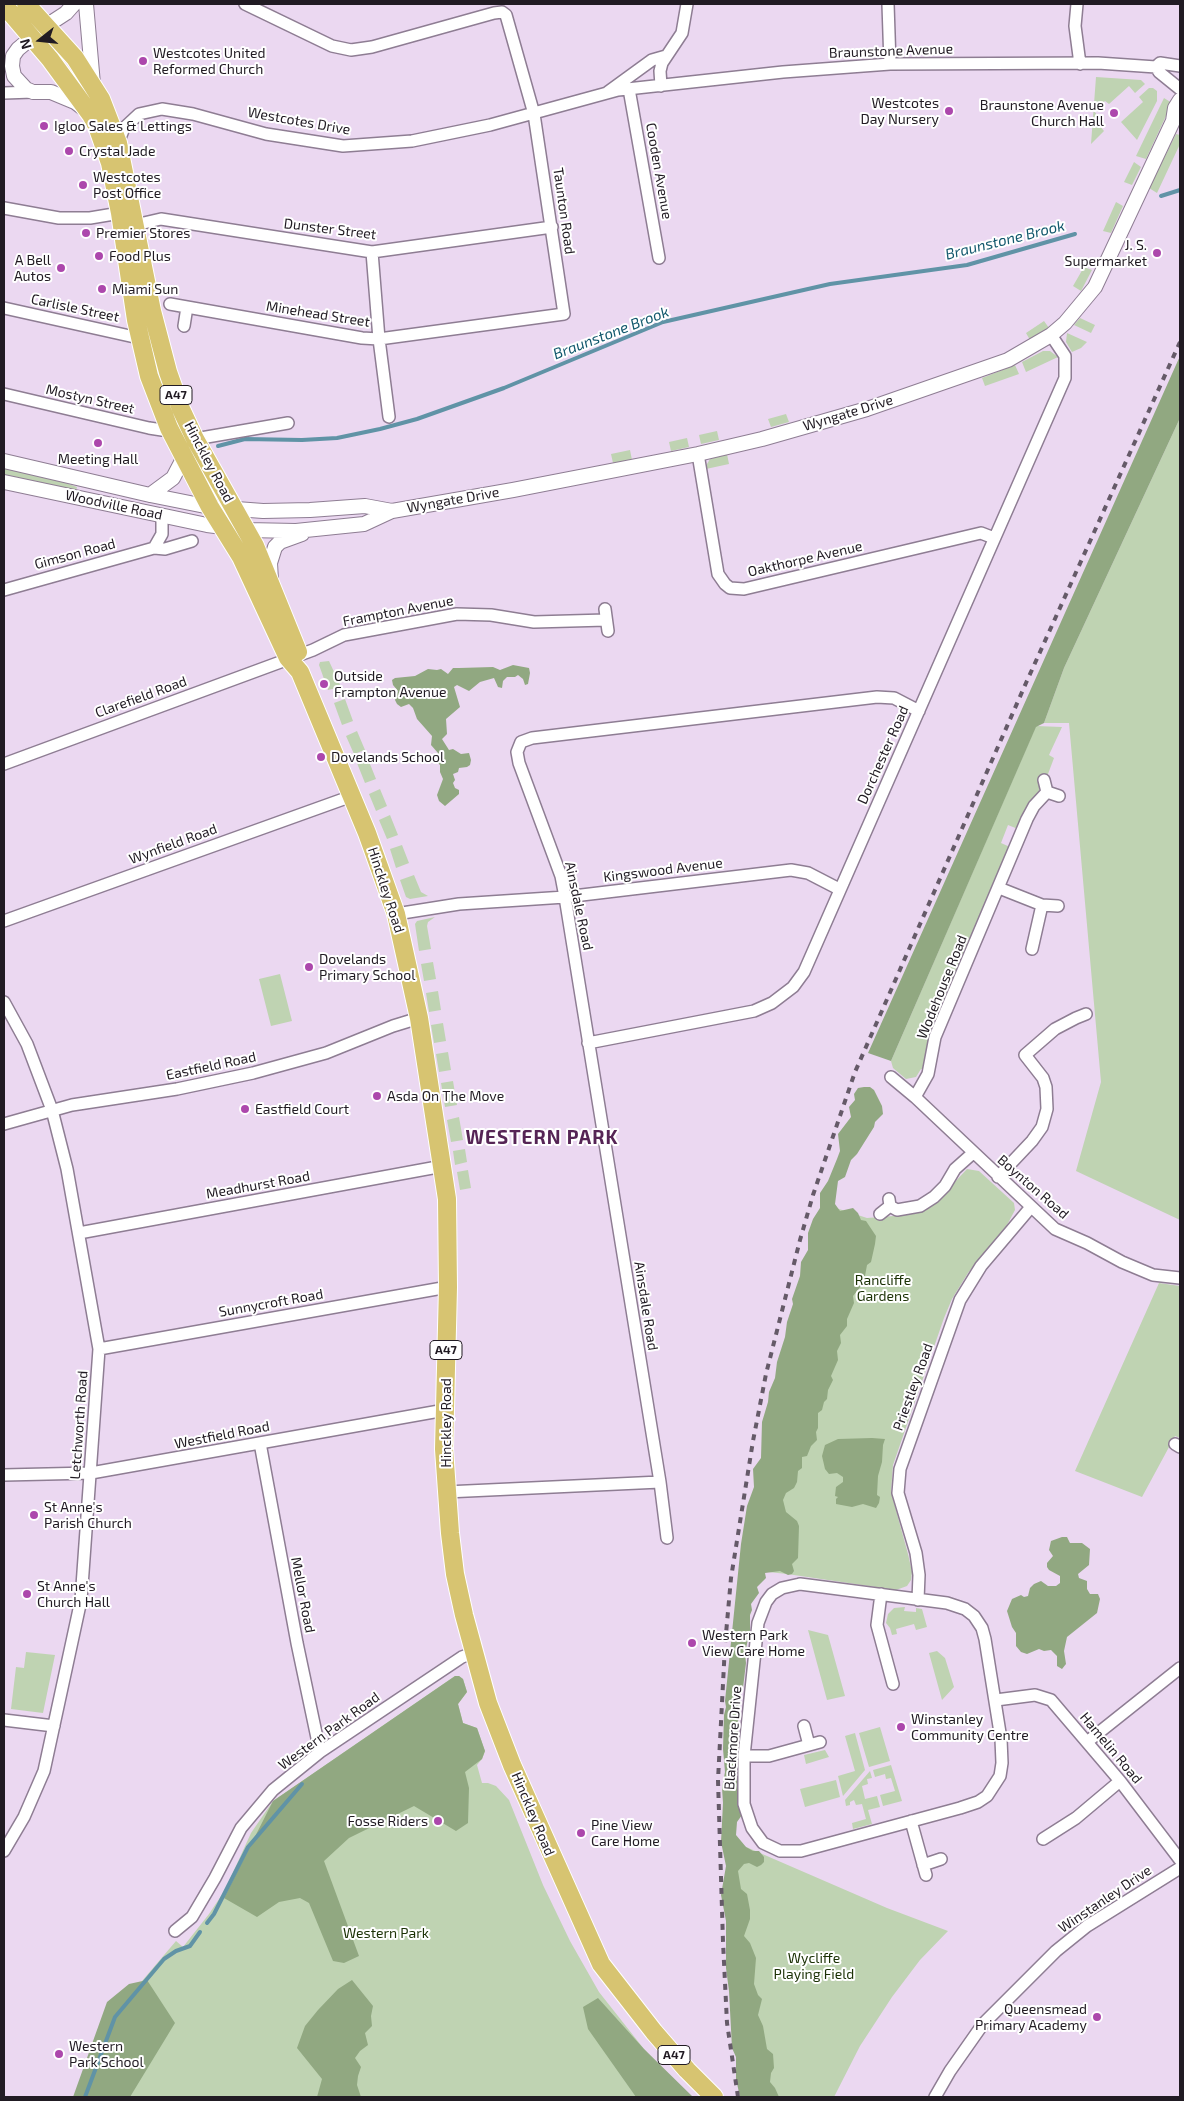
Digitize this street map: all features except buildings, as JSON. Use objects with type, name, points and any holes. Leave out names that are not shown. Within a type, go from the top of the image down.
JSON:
[{"type":"main road","name":"A47","points":[[26,4],[69,51],[97,91]]},
{"type":"main road","name":"A47","points":[[4,5],[50,58],[91,115]]},
{"type":"main road","name":"Hinckley Road","points":[[97,91],[118,143],[152,311],[168,372],[181,409],[195,439],[247,530],[272,586],[300,672],[352,796],[396,914],[419,1018],[447,1200],[446,1492],[456,1574],[473,1653],[488,1702],[512,1765],[601,1964],[660,2039],[714,2097]]},
{"type":"main road","name":"Hinckley Road","points":[[91,115],[110,163],[120,213],[139,338],[149,376],[184,457],[294,656]]},
{"type":"street","points":[[33,92],[26,89],[14,76],[12,66],[14,56],[18,48],[66,13],[74,4]]},
{"type":"street","name":"Hinckley Road","points":[[86,4],[97,91]]},
{"type":"street","name":"Taunton Road","points":[[245,4],[332,46],[351,50],[372,47],[494,12],[502,12],[508,21],[534,114],[564,314]]},
{"type":"street","points":[[661,86],[660,71],[666,56],[682,33],[686,4]]},
{"type":"street","points":[[888,4],[890,64]]},
{"type":"street","points":[[1077,4],[1075,26],[1080,64]]},
{"type":"street","name":"Westcotes Drive","points":[[607,93],[652,60],[666,56]]},
{"type":"street","name":"Braunstone Avenue","points":[[629,89],[783,72],[890,64],[1098,63],[1156,67],[1160,63],[1180,66]]},
{"type":"street","points":[[1156,67],[1159,72],[1180,89]]},
{"type":"street","name":"Westcotes Drive","points":[[118,143],[124,128],[139,114],[162,109],[193,114],[266,134],[343,146],[412,140],[490,125],[607,93],[629,89]]},
{"type":"street","name":"Cooden Avenue","points":[[629,89],[660,258]]},
{"type":"street","points":[[4,93],[51,92],[75,102],[91,115]]},
{"type":"street","name":"Wyngate Drive","points":[[247,530],[296,531],[364,524],[392,511],[513,490],[698,454],[762,439],[868,409],[1008,360],[1051,336],[1065,323],[1095,288],[1177,119],[1175,108],[1180,100]]},
{"type":"street","points":[[4,208],[59,218],[90,218],[120,213]]},
{"type":"street","name":"Dunster Street","points":[[135,225],[161,220],[372,252],[552,227]]},
{"type":"street","points":[[372,252],[379,339],[389,417]]},
{"type":"street","name":"Minehead Street","points":[[170,304],[362,338],[379,339],[564,314]]},
{"type":"street","points":[[184,326],[187,307]]},
{"type":"street","name":"Carlisle Street","points":[[4,308],[139,338]]},
{"type":"street","name":"Dorchester Road","points":[[588,1043],[754,1012],[772,1003],[793,987],[804,972],[839,889],[920,712],[1065,378],[1066,366],[1064,356],[1051,336]]},
{"type":"street","name":"Mostyn Street","points":[[4,394],[149,428],[162,430],[170,428]]},
{"type":"street","points":[[195,439],[288,423]]},
{"type":"street","name":"Oakthorpe Avenue","points":[[698,454],[718,574],[730,588],[744,589],[981,533],[994,538]]},
{"type":"street","name":"Woodville Road","points":[[150,495],[173,478],[184,457]]},
{"type":"street","name":"Woodville Road","points":[[4,461],[150,495],[210,506],[234,508]]},
{"type":"street","name":"Woodville Road","points":[[4,482],[224,528],[247,530]]},
{"type":"street","name":"Wyngate Drive","points":[[234,508],[310,510],[365,506],[392,511]]},
{"type":"street","points":[[154,548],[162,534],[162,515]]},
{"type":"street","points":[[272,586],[270,563],[275,547],[280,542],[314,529]]},
{"type":"street","name":"Gimson Road","points":[[4,590],[154,548],[165,549],[192,541]]},
{"type":"street","name":"Frampton Avenue","points":[[294,656],[313,650],[344,635],[457,614],[491,615],[534,622],[606,620]]},
{"type":"street","name":"Clarefield Road","points":[[4,764],[294,656]]},
{"type":"street","name":"Ainsdale Road","points":[[667,1538],[660,1482],[565,897],[561,876],[519,764],[518,746],[525,739],[877,697],[894,698],[920,712]]},
{"type":"street","points":[[1044,780],[1047,792],[1059,796]]},
{"type":"street","name":"Wodehouse Road","points":[[915,1097],[928,1074],[935,1037],[1027,819],[1034,806],[1047,792]]},
{"type":"street","name":"Wynfield Road","points":[[4,921],[352,796]]},
{"type":"street","name":"Kingswood Avenue","points":[[396,914],[459,904],[565,897],[797,870],[839,889]]},
{"type":"street","points":[[999,888],[1042,906],[1058,906]]},
{"type":"street","points":[[1032,949],[1042,906]]},
{"type":"street","name":"Letchworth Road","points":[[4,1002],[27,1044],[52,1110],[67,1170],[99,1349],[81,1600],[44,1771],[24,1817],[4,1851]]},
{"type":"street","points":[[1025,1055],[1078,1014]]},
{"type":"street","name":"Eastfield Road","points":[[4,1124],[72,1105],[196,1086],[253,1073],[326,1053],[393,1026],[419,1018]]},
{"type":"street","points":[[998,1177],[1032,1141],[1042,1127],[1047,1109],[1046,1087],[1043,1078],[1025,1055],[1016,1047]]},
{"type":"street","name":"Boynton Road","points":[[891,1077],[915,1097],[1031,1208],[1056,1229],[1122,1262],[1153,1275],[1180,1278]]},
{"type":"street","points":[[880,1214],[889,1203],[896,1210],[905,1209],[920,1206],[934,1198],[945,1186],[955,1169],[973,1153]]},
{"type":"street","name":"Meadhurst Road","points":[[79,1233],[443,1166]]},
{"type":"street","name":"Priestley Road","points":[[918,1600],[919,1574],[916,1553],[898,1493],[900,1469],[960,1300],[980,1266],[1031,1208]]},
{"type":"street","name":"Sunnycroft Road","points":[[99,1349],[448,1287]]},
{"type":"street","name":"Westfield Road","points":[[4,1475],[91,1473],[445,1410]]},
{"type":"street","name":"Mellor Road","points":[[260,1443],[297,1643],[320,1752]]},
{"type":"street","points":[[446,1492],[660,1482]]},
{"type":"street","name":"Blackmore Drive","points":[[800,1584],[880,1594],[956,1606],[974,1616],[982,1628],[996,1700],[1002,1762],[1000,1776],[995,1787],[978,1802],[802,1851],[780,1851],[763,1844],[752,1828],[744,1804],[744,1756],[758,1623],[766,1602],[772,1594],[782,1588],[800,1584]]},
{"type":"street","points":[[880,1594],[877,1625],[893,1684]]},
{"type":"street","name":"Western Park Road","points":[[175,1931],[192,1917],[241,1828],[273,1790],[320,1752],[462,1657],[473,1653]]},
{"type":"street","points":[[1087,1742],[1180,1668]]},
{"type":"street","name":"Hamelin Road","points":[[996,1700],[1036,1696],[1051,1700],[1120,1781],[1180,1860]]},
{"type":"street","points":[[4,1720],[54,1726]]},
{"type":"street","points":[[744,1756],[769,1756],[815,1743],[804,1726]]},
{"type":"street","points":[[1044,1839],[1076,1818],[1120,1781]]},
{"type":"street","points":[[911,1821],[925,1870],[941,1859]]},
{"type":"street","name":"Winstanley Drive","points":[[935,2097],[950,2071],[983,2024],[1056,1951],[1087,1926],[1180,1868]]},
{"type":"green space","points":[[1096,77],[1141,80],[1145,84],[1135,93],[1129,86],[1109,104],[1105,101],[1094,111],[1098,116],[1094,119],[1104,131],[1091,144]]},
{"type":"green space","points":[[1149,88],[1157,91],[1157,101],[1137,140],[1121,122],[1143,102],[1139,97]]},
{"type":"green space","points":[[1164,98],[1172,103],[1146,159],[1136,156]]},
{"type":"green space","points":[[1176,134],[1180,135],[1180,144],[1157,193],[1149,188]]},
{"type":"green space","points":[[1134,162],[1141,167],[1132,185],[1124,182]]},
{"type":"green space","points":[[1116,202],[1123,206],[1111,233],[1103,231]]},
{"type":"green space","points":[[1084,267],[1092,270],[1081,291],[1073,286]]},
{"type":"green space","points":[[1080,318],[1095,325],[1091,333],[1074,325]]},
{"type":"green space","points":[[1044,321],[1049,328],[1030,340],[1026,333]]},
{"type":"green space","points":[[1067,333],[1087,342],[1081,348],[1072,352],[1066,342]]},
{"type":"green space","points":[[1043,351],[1050,351],[1058,357],[1026,372],[1022,362]]},
{"type":"green space","points":[[1180,356],[1180,418],[1064,668],[1044,723],[1036,727],[891,1061],[868,1053]]},
{"type":"green space","points":[[1015,365],[1019,374],[985,386],[982,378]]},
{"type":"green space","points":[[786,414],[789,422],[771,427],[768,419]]},
{"type":"green space","points":[[1180,418],[1180,1220],[1076,1171],[1101,1082],[1069,723],[1044,723],[1064,668]]},
{"type":"green space","points":[[717,431],[719,440],[701,444],[699,435]]},
{"type":"green space","points":[[687,438],[689,447],[671,451],[669,442]]},
{"type":"green space","points":[[630,450],[632,460],[613,463],[611,454]]},
{"type":"green space","points":[[727,454],[729,464],[706,469],[710,459]]},
{"type":"green space","points":[[4,464],[77,487],[76,491],[4,475]]},
{"type":"green space","points":[[329,661],[341,687],[328,690],[319,665],[320,662]]},
{"type":"green space","points":[[513,665],[529,668],[528,684],[525,685],[523,679],[518,675],[507,677],[503,681],[502,688],[498,687],[494,678],[480,682],[469,691],[457,685],[454,687],[460,707],[446,719],[447,734],[442,739],[449,750],[453,749],[461,754],[469,753],[471,760],[470,765],[459,768],[458,772],[453,774],[455,780],[453,783],[455,788],[459,790],[459,794],[445,806],[439,801],[437,795],[443,779],[440,765],[435,760],[438,753],[431,745],[432,736],[417,719],[413,708],[409,704],[401,707],[397,704],[395,700],[398,691],[393,685],[392,680],[415,676],[428,669],[441,669],[448,674],[453,668],[493,667],[500,670]]},
{"type":"green space","points":[[345,699],[353,721],[342,725],[334,703]]},
{"type":"green space","points":[[1036,726],[1062,727],[1049,755],[1054,758],[1048,774],[1039,776],[1039,791],[1029,804],[1018,829],[1008,825],[1001,843],[1010,847],[930,1031],[925,1069],[921,1069],[916,1077],[906,1079],[893,1068],[891,1061]]},
{"type":"green space","points":[[357,731],[365,750],[354,754],[346,736]]},
{"type":"green space","points":[[368,759],[376,779],[365,783],[357,763]]},
{"type":"green space","points":[[380,789],[387,806],[376,811],[369,794]]},
{"type":"green space","points":[[390,815],[398,835],[387,839],[379,820]]},
{"type":"green space","points":[[402,845],[409,863],[396,868],[390,849]]},
{"type":"green space","points":[[414,875],[421,892],[428,896],[410,899],[406,897],[400,880]]},
{"type":"green space","points":[[435,917],[428,922],[427,926],[431,949],[419,951],[415,924],[417,921]]},
{"type":"green space","points":[[433,962],[436,979],[424,981],[421,964]]},
{"type":"green space","points":[[280,974],[292,1021],[271,1026],[259,979]]},
{"type":"green space","points":[[438,991],[441,1010],[429,1012],[426,993]]},
{"type":"green space","points":[[443,1023],[446,1041],[434,1043],[431,1025]]},
{"type":"green space","points":[[448,1052],[451,1070],[439,1072],[436,1054]]},
{"type":"green space","points":[[453,1081],[457,1105],[445,1107],[441,1083]]},
{"type":"green space","points":[[870,1087],[874,1090],[882,1106],[883,1114],[875,1122],[874,1127],[857,1154],[851,1160],[845,1177],[838,1181],[835,1204],[840,1211],[853,1208],[861,1220],[866,1221],[876,1236],[875,1244],[871,1262],[867,1265],[865,1276],[861,1280],[861,1286],[853,1296],[854,1303],[847,1319],[847,1326],[840,1335],[841,1343],[837,1351],[838,1360],[831,1376],[833,1380],[822,1410],[818,1413],[817,1440],[811,1446],[807,1456],[802,1457],[802,1468],[798,1471],[797,1482],[794,1488],[786,1493],[783,1500],[786,1512],[797,1521],[799,1526],[798,1558],[792,1564],[794,1571],[792,1574],[788,1575],[780,1571],[765,1573],[766,1578],[757,1587],[759,1593],[751,1604],[752,1610],[745,1653],[746,1663],[743,1688],[738,1700],[739,1716],[737,1728],[740,1736],[734,1748],[736,1759],[734,1770],[742,1778],[742,1815],[737,1822],[736,1835],[746,1847],[753,1851],[759,1851],[764,1857],[764,1862],[761,1865],[757,1867],[749,1863],[744,1864],[738,1871],[741,1889],[747,1894],[750,1910],[750,1919],[744,1936],[750,1943],[756,1958],[754,1984],[758,1995],[762,1999],[758,2015],[763,2026],[767,2049],[773,2054],[774,2068],[771,2073],[770,2082],[779,2097],[740,2097],[736,2079],[736,2057],[732,2048],[726,1968],[726,1921],[721,1895],[726,1866],[721,1842],[722,1788],[725,1772],[723,1749],[724,1715],[741,1544],[747,1506],[754,1487],[753,1469],[761,1458],[762,1422],[785,1337],[787,1322],[793,1304],[792,1299],[800,1276],[801,1262],[808,1250],[808,1233],[813,1219],[820,1208],[820,1193],[828,1181],[840,1151],[838,1134],[851,1117],[849,1107],[855,1100],[854,1094],[858,1088]]},
{"type":"green space","points":[[459,1117],[463,1140],[451,1142],[447,1120]]},
{"type":"green space","points":[[465,1149],[467,1162],[455,1165],[453,1151]]},
{"type":"green space","name":"Rancliffe Gardens","points":[[967,1169],[979,1171],[1014,1203],[1015,1210],[1007,1225],[968,1273],[952,1299],[893,1465],[891,1492],[908,1554],[912,1572],[911,1580],[907,1586],[896,1590],[759,1571],[776,1411],[836,1208],[867,1218],[907,1215],[918,1211],[953,1184]]},
{"type":"green space","points":[[468,1170],[471,1188],[460,1190],[457,1172]]},
{"type":"green space","points":[[1159,1283],[1180,1286],[1180,1438],[1175,1436],[1142,1497],[1075,1471]]},
{"type":"green space","points":[[838,1439],[885,1439],[878,1476],[877,1495],[880,1497],[879,1503],[876,1508],[863,1504],[852,1507],[836,1504],[838,1497],[835,1496],[836,1487],[843,1482],[843,1477],[837,1473],[829,1474],[825,1469],[822,1456],[825,1445]]},
{"type":"green space","points":[[1067,1537],[1070,1543],[1082,1543],[1090,1549],[1089,1565],[1078,1574],[1079,1578],[1087,1581],[1087,1589],[1090,1594],[1098,1594],[1100,1599],[1097,1613],[1067,1637],[1064,1651],[1066,1664],[1062,1669],[1057,1666],[1057,1656],[1051,1650],[1044,1651],[1039,1649],[1027,1654],[1021,1652],[1016,1646],[1016,1633],[1007,1611],[1012,1599],[1021,1595],[1024,1597],[1028,1596],[1030,1588],[1034,1584],[1041,1581],[1048,1586],[1056,1586],[1060,1583],[1060,1576],[1049,1570],[1047,1563],[1053,1556],[1049,1550],[1051,1541]]},
{"type":"green space","points":[[905,1607],[904,1611],[916,1612],[916,1608],[922,1609],[927,1627],[916,1630],[914,1624],[896,1629],[897,1634],[892,1635],[886,1623],[888,1614],[894,1608]]},
{"type":"green space","points":[[808,1630],[828,1635],[845,1696],[827,1700]]},
{"type":"green space","points":[[937,1651],[945,1658],[954,1687],[942,1700],[929,1653]]},
{"type":"green space","points":[[26,1652],[55,1655],[43,1713],[11,1709],[16,1667],[24,1668]]},
{"type":"green space","name":"Western Park","points":[[455,1676],[463,1679],[467,1692],[458,1704],[463,1723],[477,1728],[485,1751],[477,1765],[482,1783],[496,1786],[509,1800],[543,1885],[570,1941],[599,1992],[644,2049],[687,2097],[83,2097],[119,2008],[176,1941],[183,1947],[209,1914],[225,1890],[251,1833],[273,1801]]},
{"type":"green space","points":[[455,1676],[463,1679],[467,1692],[458,1704],[463,1723],[477,1728],[485,1751],[482,1759],[465,1772],[469,1788],[468,1823],[456,1831],[414,1806],[349,1838],[324,1861],[359,1956],[344,1963],[333,1961],[309,1903],[300,1898],[279,1902],[257,1917],[224,1898],[273,1801]]},
{"type":"green space","points":[[880,1727],[890,1761],[869,1767],[859,1733]]},
{"type":"green space","points":[[855,1733],[865,1770],[843,1796],[838,1776],[855,1771],[845,1736]]},
{"type":"green space","points":[[825,1750],[829,1757],[806,1764],[804,1755]]},
{"type":"green space","points":[[891,1765],[902,1801],[883,1806],[880,1795],[895,1791],[891,1778],[886,1779],[885,1774],[875,1777],[873,1770]]},
{"type":"green space","points":[[870,1771],[872,1778],[867,1779],[868,1784],[862,1786],[865,1799],[877,1796],[880,1807],[868,1810],[872,1824],[853,1829],[852,1823],[866,1819],[862,1804],[856,1805],[854,1800],[850,1802],[850,1805],[846,1806],[845,1800]]},
{"type":"green space","points":[[836,1780],[840,1797],[805,1807],[800,1789]]},
{"type":"green space","name":"Wycliffe Playing Field","points":[[730,1840],[887,1908],[948,1931],[920,1960],[892,1997],[860,2046],[834,2097],[748,2097]]},
{"type":"green space","points":[[147,1980],[175,2023],[130,2097],[73,2097],[107,2002],[129,1984]]},
{"type":"green space","points":[[352,1980],[373,2006],[372,2026],[365,2033],[368,2045],[355,2058],[361,2067],[357,2085],[361,2097],[317,2097],[322,2079],[297,2048],[305,2026],[338,1989]]},
{"type":"green space","points":[[598,1998],[644,2049],[693,2097],[636,2097],[588,2029],[583,2007]]},
{"type":"waterway","name":"Braunstone Brook","points":[[1161,196],[1180,190]]},
{"type":"waterway","name":"Braunstone Brook","points":[[218,446],[245,439],[302,440],[337,438],[380,429],[417,419],[504,388],[663,322],[830,284],[967,265],[1075,234]]},
{"type":"waterway","points":[[207,1923],[214,1914],[248,1847],[302,1784]]},
{"type":"waterway","points":[[85,2097],[115,2017],[164,1959],[176,1951],[190,1946],[200,1932]]},
{"type":"railway","points":[[738,2097],[727,2023],[718,1780],[725,1645],[731,1578],[766,1374],[813,1195],[855,1072],[1026,683],[1180,342]]},
{"type":"place","name":"Westcotes United Reformed Church","points":[[143,61]]},
{"type":"place","name":"Westcotes Day Nursery","points":[[949,111]]},
{"type":"place","name":"Braunstone Avenue Church Hall","points":[[1114,113]]},
{"type":"place","name":"Igloo Sales & Lettings","points":[[44,126]]},
{"type":"place","name":"Crystal Jade","points":[[69,151]]},
{"type":"place","name":"Westcotes Post Office","points":[[83,185]]},
{"type":"place","name":"Premier Stores","points":[[86,233]]},
{"type":"place","name":"J. S. Supermarket","points":[[1157,253]]},
{"type":"place","name":"Food Plus","points":[[99,256]]},
{"type":"place","name":"A Bell Autos","points":[[61,268]]},
{"type":"place","name":"Miami Sun","points":[[102,289]]},
{"type":"place","name":"Meeting Hall","points":[[98,443]]},
{"type":"place","name":"Outside Frampton Avenue","points":[[324,684]]},
{"type":"place","name":"Dovelands School","points":[[321,757]]},
{"type":"place","name":"Dovelands Primary School","points":[[309,967]]},
{"type":"place","name":"Asda On The Move","points":[[377,1096]]},
{"type":"place","name":"Eastfield Court","points":[[245,1109]]},
{"type":"place","name":"St Anne's Parish Church","points":[[34,1515]]},
{"type":"place","name":"St Anne's Church Hall","points":[[27,1594]]},
{"type":"place","name":"Western Park View Care Home","points":[[692,1643]]},
{"type":"place","name":"Winstanley Community Centre","points":[[901,1727]]},
{"type":"place","name":"Fosse Riders","points":[[438,1821]]},
{"type":"place","name":"Pine View Care Home","points":[[581,1833]]},
{"type":"place","name":"Queensmead Primary Academy","points":[[1097,2017]]},
{"type":"place","name":"Western Park School","points":[[59,2054]]},
{"type":"district","name":"WESTERN PARK","points":[[542,1138]]}]
